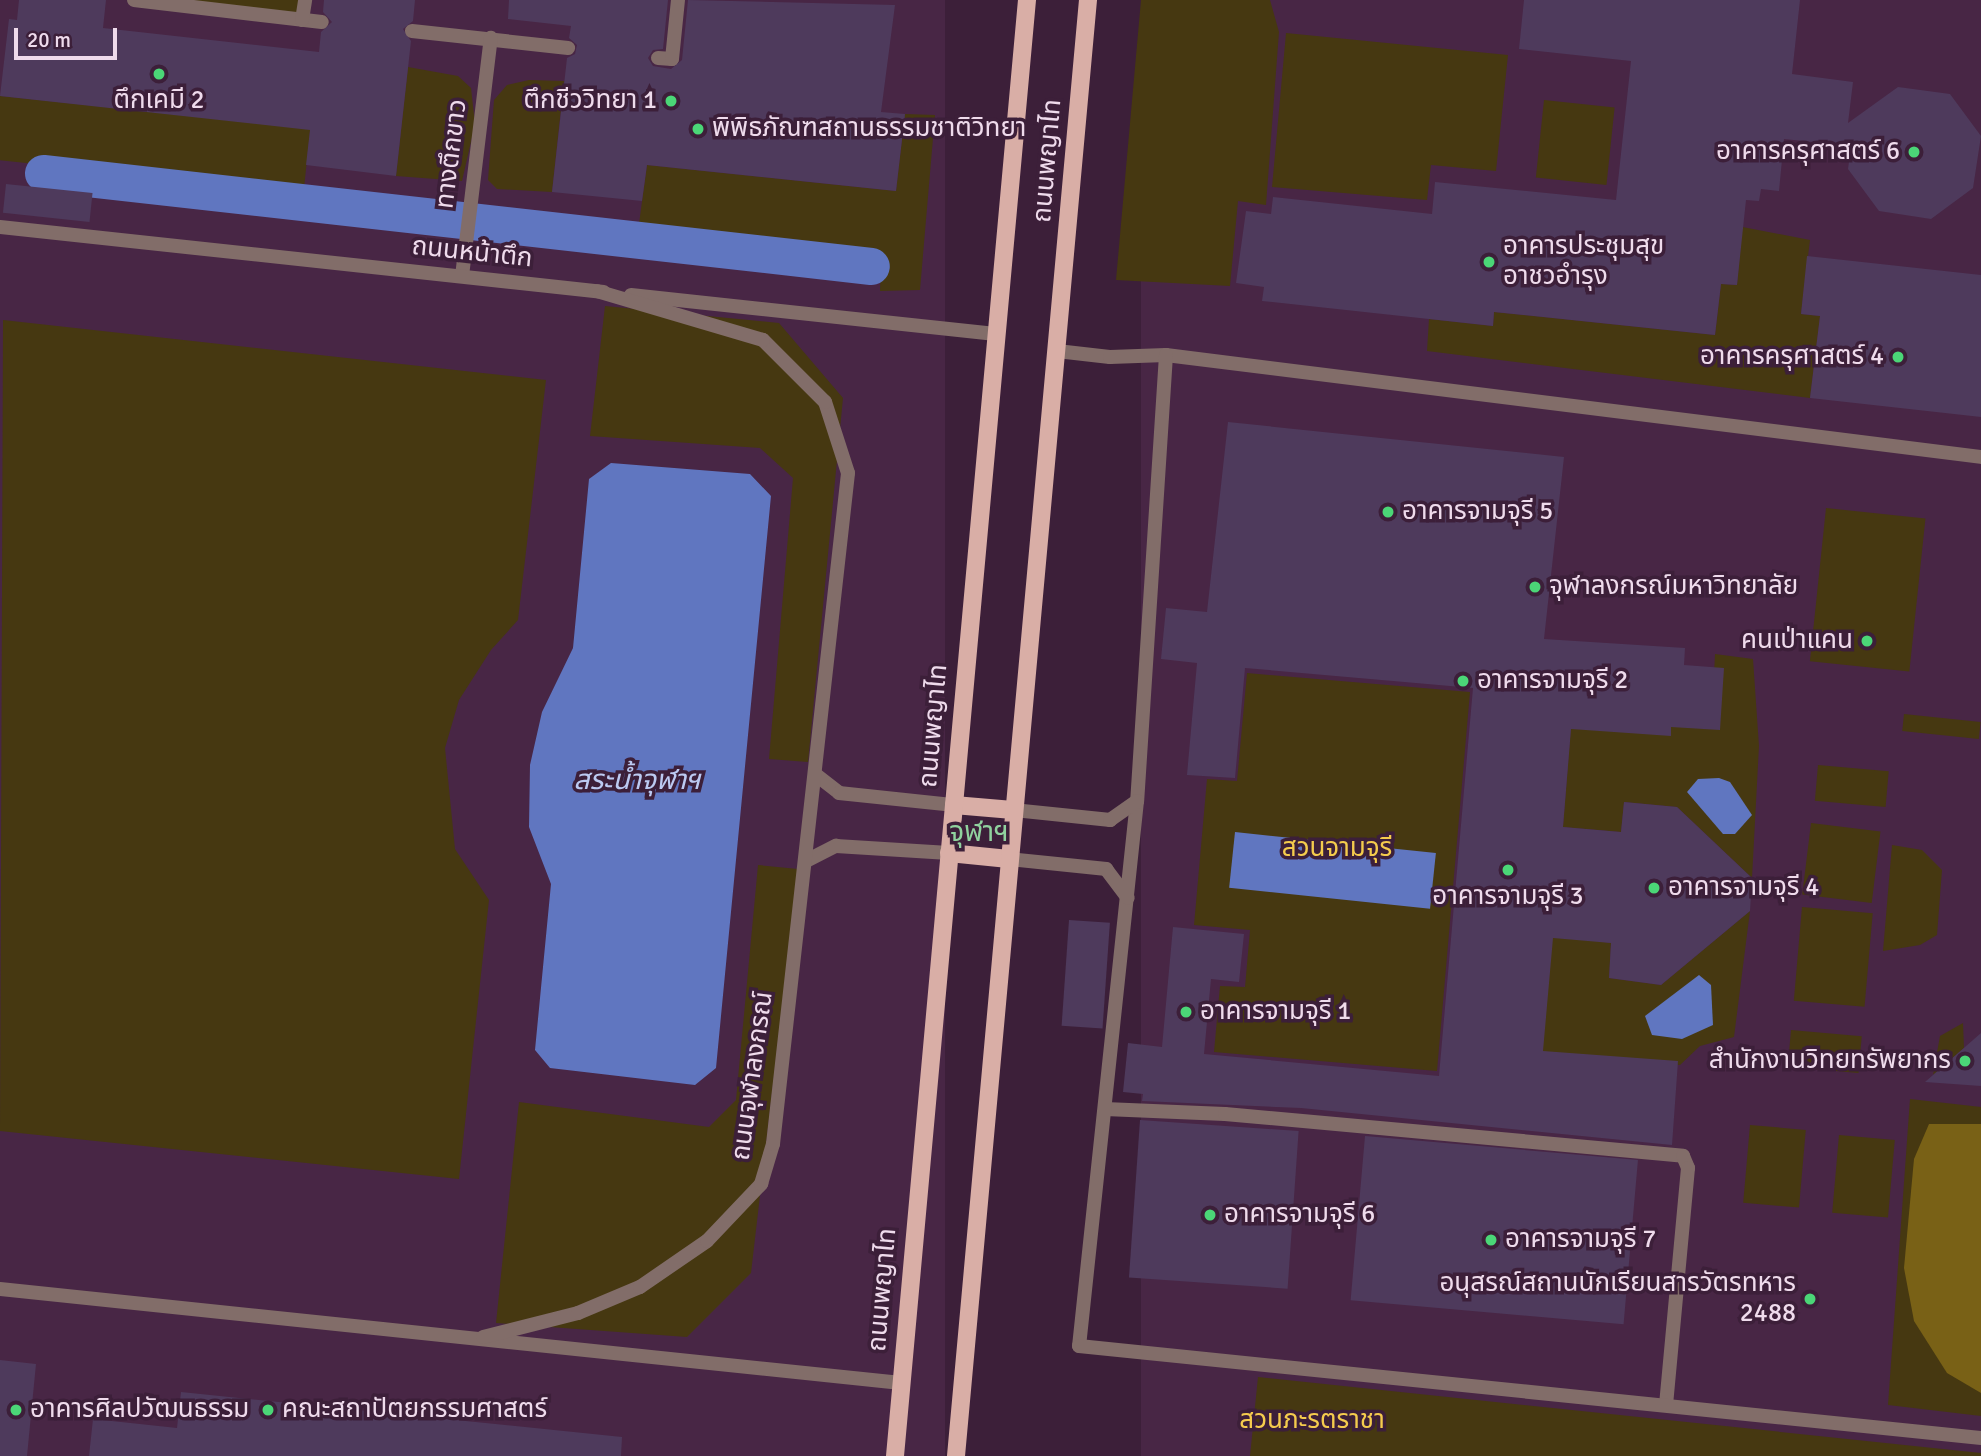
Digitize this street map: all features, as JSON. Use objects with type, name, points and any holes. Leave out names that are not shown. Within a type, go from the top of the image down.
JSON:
[{"type":"main road","name":"ถนนพญาไท","points":[[895,1456],[1027,0]]},
{"type":"main road","name":"ถนนพญาไท","points":[[956,1456],[1088,0]]},
{"type":"main road","points":[[954,805],[1013,810]]},
{"type":"main road","points":[[948,853],[1009,859]]},
{"type":"street","points":[[134,0],[322,22]]},
{"type":"street","points":[[302,20],[305,0]]},
{"type":"street","points":[[659,58],[672,60],[678,0]]},
{"type":"street","points":[[412,31],[568,48]]},
{"type":"street","name":"ทางตึกขาว","points":[[462,276],[491,38]]},
{"type":"street","name":"ถนนหน้าตึก","points":[[0,227],[998,334]]},
{"type":"street","name":"ถนนจุฬาลงกรณ์","points":[[483,1337],[578,1314],[640,1287],[707,1241],[761,1184],[773,1144],[806,861],[848,473],[825,402],[763,340],[597,291]]},
{"type":"street","points":[[1057,351],[1110,357],[1166,355],[1981,457]]},
{"type":"street","points":[[1166,355],[1138,801],[1079,1346],[1981,1438]]},
{"type":"street","points":[[815,774],[839,793],[954,805]]},
{"type":"street","points":[[1013,810],[1110,820],[1138,801]]},
{"type":"street","points":[[806,861],[836,846],[948,853]]},
{"type":"street","points":[[1009,859],[1106,869],[1129,898]]},
{"type":"street","points":[[1105,1109],[1238,1115],[1683,1156],[1688,1168],[1666,1405]]},
{"type":"street","points":[[0,1289],[483,1337],[901,1383]]},
{"type":"shaded area","points":[[0,0],[945,0],[945,1456],[0,1456]]},
{"type":"shaded area","name":"จุฬาลงกรณ์มหาวิทยาลัย","points":[[1141,0],[1981,0],[1981,1456],[1141,1456]]},
{"type":"shaded area","points":[[1929,1124],[1981,1124],[1981,1393],[1947,1373],[1914,1321],[1904,1268],[1914,1159]]},
{"type":"green space","points":[[134,0],[305,0],[302,20]]},
{"type":"green space","points":[[1141,0],[1270,0],[1279,32],[1266,205],[1238,201],[1230,286],[1116,280]]},
{"type":"green space","points":[[1286,33],[1508,55],[1496,171],[1431,165],[1427,200],[1272,187]]},
{"type":"green space","points":[[408,67],[458,76],[471,88],[475,124],[462,181],[396,176]]},
{"type":"green space","points":[[529,80],[564,81],[552,192],[497,189],[488,180],[494,100],[507,85]]},
{"type":"green space","points":[[0,96],[310,129],[304,192],[0,160]]},
{"type":"green space","points":[[1544,100],[1615,107],[1606,185],[1536,178]]},
{"type":"green space","points":[[905,114],[935,115],[920,290],[880,291],[881,261],[638,231],[647,165],[896,191]]},
{"type":"green space","points":[[1727,224],[1810,240],[1801,314],[1820,316],[1810,398],[1427,351],[1429,319],[1493,326],[1494,312],[1715,335],[1721,284],[1737,285],[1741,242]]},
{"type":"green space","points":[[605,306],[779,323],[843,398],[808,762],[769,759],[793,478],[760,448],[590,436]]},
{"type":"green space","points":[[3,320],[546,380],[518,620],[491,650],[459,700],[445,748],[455,849],[489,900],[459,1179],[0,1131]]},
{"type":"green space","points":[[1826,508],[1925,518],[1909,672],[1810,661]]},
{"type":"green space","points":[[1715,654],[1753,659],[1759,746],[1752,878],[1677,807],[1624,802],[1621,832],[1563,827],[1572,714],[1712,717]]},
{"type":"green space","name":"สวนจามจุรี","points":[[1247,673],[1470,692],[1437,1071],[1214,1052],[1220,986],[1245,987],[1250,930],[1194,925],[1207,779],[1237,781]]},
{"type":"green space","points":[[1904,714],[1981,722],[1979,739],[1902,731]]},
{"type":"green space","points":[[1818,765],[1889,771],[1886,807],[1815,801]]},
{"type":"green space","points":[[1811,823],[1880,832],[1872,903],[1802,894]]},
{"type":"green space","points":[[1892,845],[1922,850],[1942,870],[1937,935],[1920,945],[1883,951]]},
{"type":"green space","points":[[758,865],[798,869],[751,1273],[687,1337],[496,1323],[519,1102],[709,1127],[736,1100]]},
{"type":"green space","points":[[1802,907],[1873,913],[1865,1007],[1794,1001]]},
{"type":"green space","points":[[1750,911],[1734,1037],[1700,1046],[1680,1065],[1533,1056],[1546,934],[1611,943],[1609,978],[1661,985]]},
{"type":"green space","points":[[1963,1023],[1964,1048],[1933,1075],[1940,1036]]},
{"type":"green space","points":[[1791,1030],[1862,1036],[1859,1073],[1788,1067]]},
{"type":"green space","points":[[1910,1099],[1981,1107],[1981,1416],[1888,1405]]},
{"type":"green space","points":[[1750,1125],[1806,1130],[1799,1208],[1743,1203]]},
{"type":"green space","points":[[1839,1135],[1895,1140],[1888,1218],[1832,1213]]},
{"type":"green space","name":"สวนภะรตราชา","points":[[1258,1377],[1981,1453],[1981,1456],[1250,1456]]},
{"type":"water","name":"สระน้ำจุฬาฯ","points":[[611,463],[750,474],[771,496],[716,1068],[695,1085],[550,1068],[535,1050],[551,884],[529,827],[530,765],[542,712],[573,648],[589,479]]},
{"type":"water","points":[[1719,778],[1730,782],[1752,815],[1735,834],[1723,834],[1687,792],[1698,779]]},
{"type":"water","points":[[1235,832],[1436,853],[1430,909],[1229,888]]},
{"type":"water","points":[[1699,975],[1711,985],[1713,1025],[1682,1039],[1652,1035],[1645,1016]]},
{"type":"building","name":"ตึกเคมี 2","points":[[19,0],[106,0],[103,28],[319,52],[321,32],[332,22],[323,12],[324,0],[415,0],[413,21],[403,29],[411,41],[396,176],[306,165],[310,130],[0,96],[9,19],[17,20]]},
{"type":"building","name":"ตึกชีววิทยา 1","points":[[509,0],[668,0],[663,49],[653,50],[648,58],[653,66],[671,69],[682,60],[688,0],[895,5],[881,112],[905,114],[896,191],[647,165],[642,201],[552,192],[567,58],[575,54],[577,45],[569,38],[571,26],[508,19]]},
{"type":"building","points":[[1524,0],[1800,0],[1792,74],[1853,82],[1848,123],[1898,87],[1950,94],[1981,136],[1973,188],[1931,219],[1879,211],[1848,169],[1851,146],[1784,139],[1779,191],[1761,189],[1759,201],[1746,200],[1737,285],[1721,284],[1715,335],[1494,312],[1493,326],[1262,301],[1264,287],[1236,283],[1246,211],[1271,214],[1273,197],[1432,214],[1435,182],[1616,200],[1631,61],[1519,49]]},
{"type":"building","points":[[6,184],[93,193],[89,222],[3,213]]},
{"type":"building","name":"อาคารครุศาสตร์ 4","points":[[1807,256],[1981,275],[1981,417],[1810,398],[1820,316],[1801,314]]},
{"type":"building","points":[[1228,422],[1564,457],[1544,639],[1685,648],[1684,665],[1724,668],[1720,730],[1671,727],[1671,736],[1571,729],[1563,827],[1621,832],[1624,802],[1677,807],[1752,878],[1750,911],[1661,985],[1609,978],[1611,943],[1553,938],[1543,1051],[1678,1061],[1672,1145],[1301,1108],[1142,1101],[1143,1094],[1123,1092],[1128,1043],[1162,1047],[1173,927],[1244,934],[1239,982],[1211,979],[1204,1054],[1439,1076],[1473,688],[1245,668],[1235,778],[1187,775],[1197,663],[1161,659],[1166,608],[1207,612]]},
{"type":"building","points":[[1069,920],[1110,923],[1103,1029],[1062,1026]]},
{"type":"building","name":"สำนักงานวิทยทรัพยากร","points":[[1981,1033],[1981,1086],[1925,1082]]},
{"type":"building","name":"อาคารจามจุรี 6","points":[[1140,1120],[1299,1131],[1288,1289],[1129,1278]]},
{"type":"building","name":"อาคารจามจุรี 7","points":[[1365,1136],[1638,1160],[1624,1324],[1351,1300]]},
{"type":"building","name":"อาคารศิลปวัฒนธรรม","points":[[0,1360],[36,1364],[27,1456],[0,1456]]},
{"type":"building","name":"คณะสถาปัตยกรรมศาสตร์","points":[[181,1392],[622,1437],[621,1456],[89,1456],[93,1419],[177,1428]]},
{"type":"waterway","points":[[43,173],[871,266]]},
{"type":"place","name":"ตึกเคมี 2","points":[[159,74]]},
{"type":"place","name":"ตึกชีววิทยา 1","points":[[671,101]]},
{"type":"place","name":"พิพิธภัณฑสถานธรรมชาติวิทยา","points":[[698,129]]},
{"type":"place","name":"อาคารครุศาสตร์ 6","points":[[1914,152]]},
{"type":"place","name":"อาคารประชุมสุข อาชวอำรุง","points":[[1489,262]]},
{"type":"place","name":"อาคารครุศาสตร์ 4","points":[[1898,357]]},
{"type":"place","name":"อาคารจามจุรี 5","points":[[1388,512]]},
{"type":"place","name":"จุฬาลงกรณ์มหาวิทยาลัย","points":[[1535,587]]},
{"type":"place","name":"คนเป่าแคน","points":[[1867,641]]},
{"type":"place","name":"อาคารจามจุรี 2","points":[[1463,681]]},
{"type":"place","name":"อาคารจามจุรี 3","points":[[1508,870]]},
{"type":"place","name":"อาคารจามจุรี 4","points":[[1654,888]]},
{"type":"place","name":"อาคารจามจุรี 1","points":[[1186,1012]]},
{"type":"place","name":"สำนักงานวิทยทรัพยากร","points":[[1965,1061]]},
{"type":"place","name":"อาคารจามจุรี 6","points":[[1210,1215]]},
{"type":"place","name":"อาคารจามจุรี 7","points":[[1491,1240]]},
{"type":"place","name":"อนุสรณ์สถานนักเรียนสารวัตรทหาร 2488","points":[[1810,1299]]},
{"type":"place","name":"อาคารศิลปวัฒนธรรม","points":[[16,1410]]},
{"type":"place","name":"คณะสถาปัตยกรรมศาสตร์","points":[[268,1410]]},
{"type":"district","name":"จุฬาฯ","points":[[979,832]]}]
